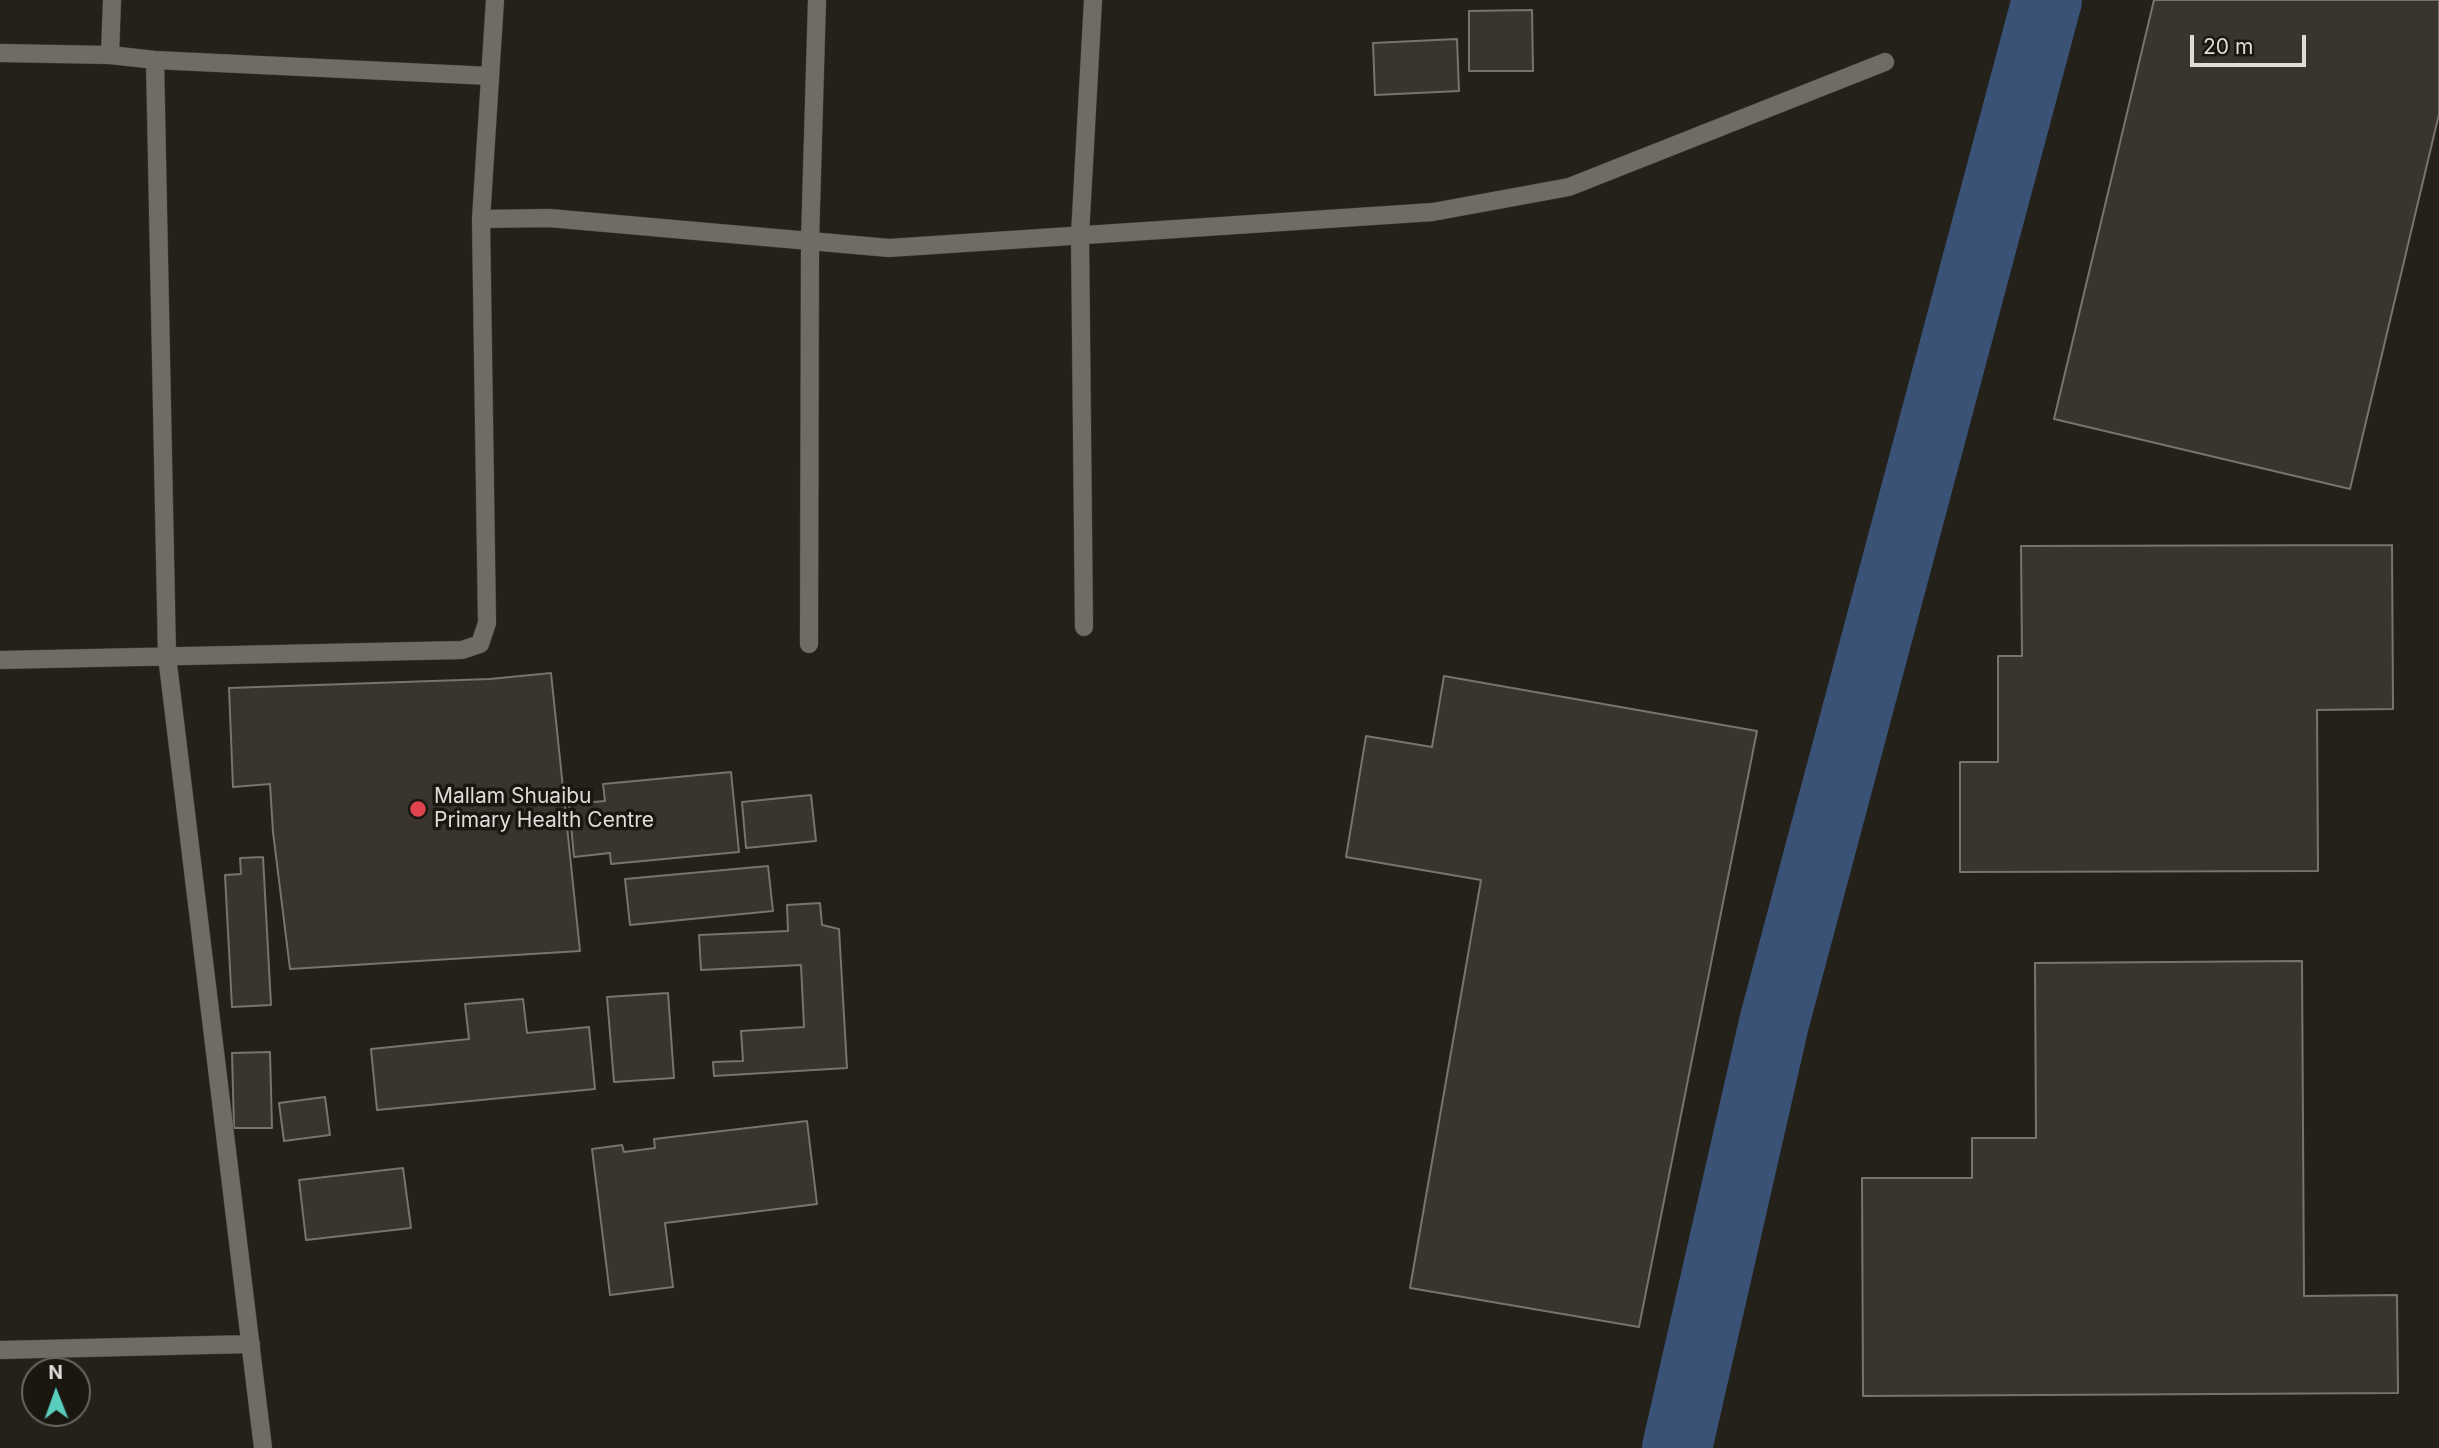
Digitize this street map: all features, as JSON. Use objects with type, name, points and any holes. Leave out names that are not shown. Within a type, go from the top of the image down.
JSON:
[{"type":"street","points":[[110,55],[111,0]]},
{"type":"street","points":[[0,660],[462,650],[480,644],[486,623],[481,219],[495,0]]},
{"type":"street","points":[[809,644],[810,241],[817,0]]},
{"type":"street","points":[[1084,627],[1080,235],[1093,0]]},
{"type":"street","points":[[0,53],[110,55],[155,60],[490,76]]},
{"type":"street","points":[[155,60],[167,656],[263,1448]]},
{"type":"street","points":[[481,219],[550,218],[889,248],[1433,212],[1569,187],[1885,62]]},
{"type":"street","points":[[0,1350],[251,1344]]},
{"type":"building","points":[[2154,0],[2439,0],[2439,114],[2350,489],[2054,419]]},
{"type":"building","points":[[1532,10],[1533,71],[1469,71],[1469,11]]},
{"type":"building","points":[[1457,39],[1459,91],[1375,95],[1373,43]]},
{"type":"building","points":[[2392,545],[2393,709],[2317,710],[2318,871],[1960,872],[1960,762],[1998,762],[1998,656],[2022,656],[2021,546]]},
{"type":"building","name":"Mallam Shuaibu Primary Health Centre","points":[[551,673],[580,951],[290,969],[273,832],[270,784],[233,787],[229,688],[490,679]]},
{"type":"building","points":[[1444,676],[1757,731],[1639,1327],[1410,1288],[1481,880],[1346,857],[1366,736],[1432,747]]},
{"type":"building","points":[[731,772],[739,852],[611,864],[610,853],[574,857],[569,804],[605,801],[603,784]]},
{"type":"building","points":[[811,795],[816,841],[746,848],[742,802]]},
{"type":"building","points":[[263,857],[271,1005],[232,1007],[225,875],[241,874],[240,858]]},
{"type":"building","points":[[768,866],[773,911],[630,925],[625,879]]},
{"type":"building","points":[[820,903],[822,925],[839,929],[847,1068],[714,1076],[713,1062],[743,1061],[741,1031],[804,1027],[801,965],[701,970],[699,935],[788,931],[787,905]]},
{"type":"building","points":[[2302,961],[2304,1296],[2397,1295],[2398,1393],[1863,1396],[1862,1178],[1972,1178],[1972,1138],[2036,1138],[2035,963]]},
{"type":"building","points":[[668,993],[674,1078],[614,1082],[607,997]]},
{"type":"building","points":[[523,999],[527,1033],[589,1027],[595,1089],[377,1110],[371,1049],[469,1039],[465,1004]]},
{"type":"building","points":[[270,1052],[272,1128],[234,1128],[232,1053]]},
{"type":"building","points":[[325,1097],[330,1135],[284,1141],[279,1103]]},
{"type":"building","points":[[807,1121],[817,1204],[665,1223],[673,1287],[610,1295],[592,1149],[622,1145],[624,1152],[655,1148],[654,1139]]},
{"type":"building","points":[[403,1168],[411,1228],[306,1240],[299,1180]]},
{"type":"waterway","points":[[1677,1448],[1774,1023],[2047,0]]},
{"type":"place","name":"Mallam Shuaibu Primary Health Centre","points":[[418,809]]}]
